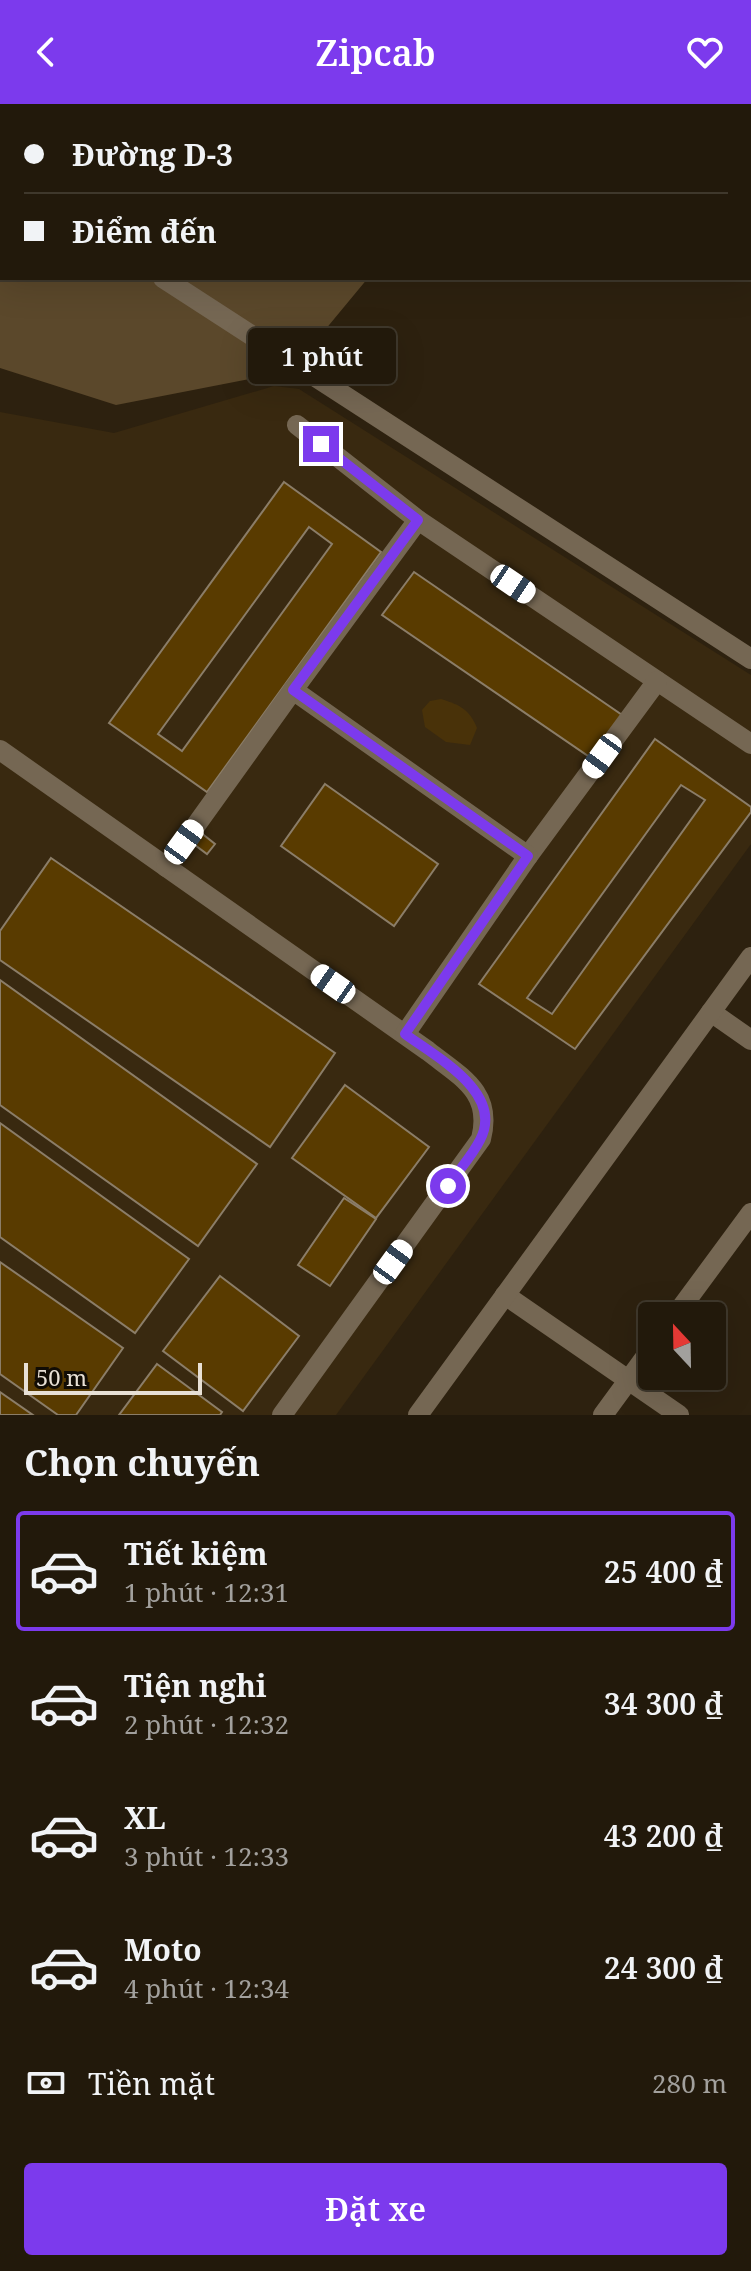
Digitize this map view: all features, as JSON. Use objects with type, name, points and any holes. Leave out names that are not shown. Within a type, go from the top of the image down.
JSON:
[{"type":"street","points":[[166,280],[751,659]]},
{"type":"street","points":[[297,425],[418,520],[751,744]]},
{"type":"street","points":[[166,867],[418,520]]},
{"type":"street","points":[[405,1034],[528,856],[657,681]]},
{"type":"street","points":[[293,690],[528,856]]},
{"type":"street","points":[[0,750],[405,1034],[452,1070],[481,1098],[486,1122],[481,1139],[282,1415]]},
{"type":"street","points":[[418,1415],[751,957]]},
{"type":"street","points":[[711,1012],[751,1040]]},
{"type":"street","points":[[685,1302],[751,1213]]},
{"type":"street","points":[[505,1295],[679,1415]]},
{"type":"street","points":[[603,1415],[638,1367]]},
{"type":"shaded area","points":[[0,280],[366,280],[291,371],[116,405],[0,368]]},
{"type":"shaded area","points":[[274,386],[299,389],[751,675],[751,844],[336,1415],[0,1415],[0,412],[114,433]]},
{"type":"shaded area","points":[[441,699],[459,706],[471,716],[477,728],[470,745],[446,742],[425,727],[422,710],[430,701]]},
{"type":"building","points":[[284,482],[381,552],[207,792],[109,723]],"holes":[[[309,527],[332,544],[182,751],[158,734]]]},
{"type":"building","points":[[414,572],[625,717],[594,760],[382,615]]},
{"type":"building","points":[[655,739],[751,807],[751,812],[575,1049],[479,984]],"holes":[[[681,785],[705,800],[552,1014],[527,998]]]},
{"type":"building","points":[[325,784],[438,864],[394,926],[281,846]]},
{"type":"building","points":[[200,832],[215,844],[207,854],[191,842]]},
{"type":"building","points":[[51,858],[335,1053],[270,1147],[0,960],[0,931]]},
{"type":"building","points":[[0,980],[257,1164],[198,1246],[0,1105]]},
{"type":"building","points":[[345,1085],[429,1147],[376,1218],[292,1158]]},
{"type":"building","points":[[0,1123],[189,1259],[135,1333],[0,1237]]},
{"type":"building","points":[[344,1198],[376,1219],[330,1286],[298,1265]]},
{"type":"building","points":[[0,1262],[123,1348],[76,1415],[58,1415],[0,1374]]},
{"type":"building","points":[[220,1276],[299,1336],[243,1411],[163,1351]]},
{"type":"building","points":[[157,1364],[222,1412],[220,1415],[119,1415]]},
{"type":"building","points":[[0,1392],[33,1415],[0,1415]]},
{"type":"route","points":[[321,444],[418,520],[293,690],[528,856],[405,1034],[472,1087],[481,1098],[485,1110],[486,1122],[481,1139],[448,1186]]}]
